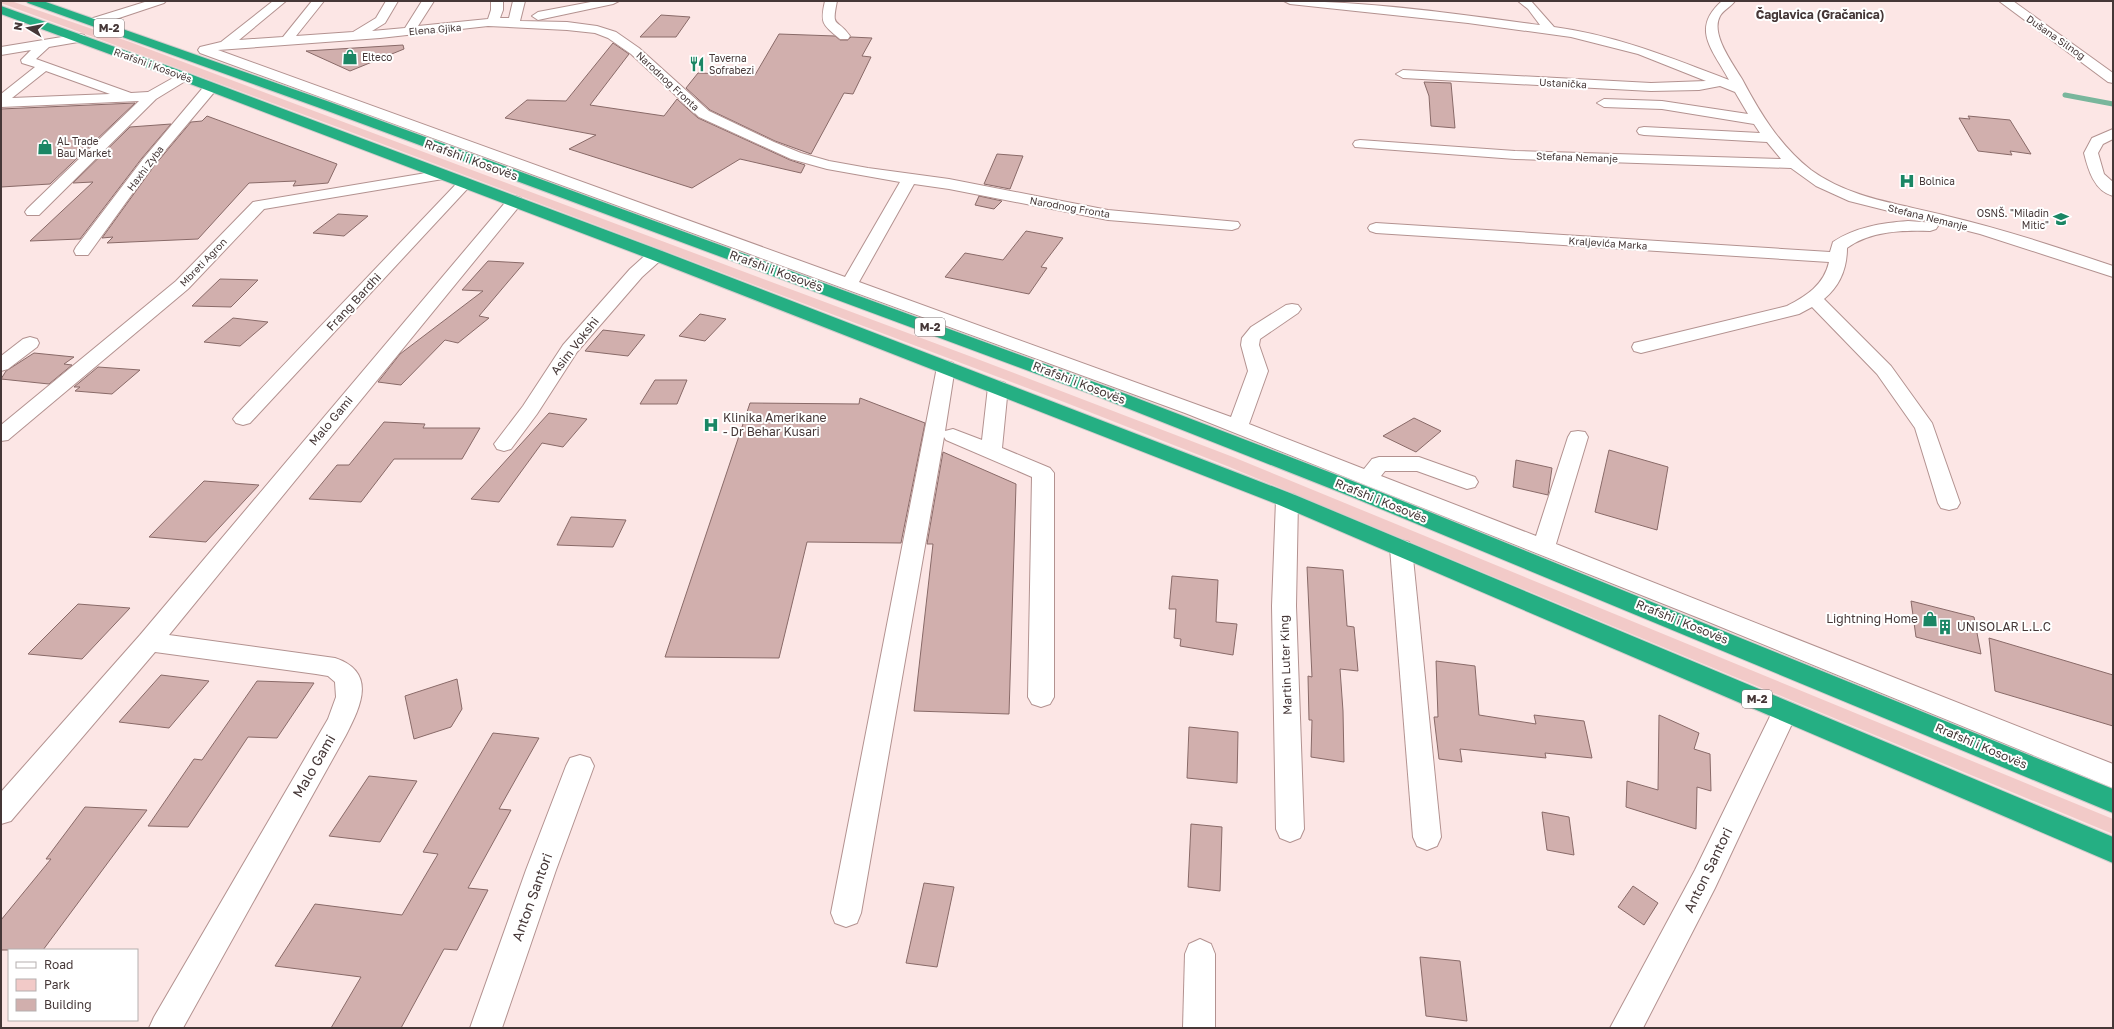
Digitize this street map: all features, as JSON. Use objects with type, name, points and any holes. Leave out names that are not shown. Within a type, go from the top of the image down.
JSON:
[{"type":"highway","name":"Rrafshi i Kosovës","points":[[32,1],[94,22],[186,57],[322,104],[1121,399],[1521,557],[2113,801]]},
{"type":"highway","name":"Rrafshi i Kosovës","points":[[1,10],[186,77],[444,175],[464,184],[515,201],[998,386],[1287,500],[2113,850]]},
{"type":"street","points":[[94,22],[160,1]]},
{"type":"street","points":[[224,45],[280,1]]},
{"type":"street","points":[[286,41],[318,1]]},
{"type":"street","name":"Elena Gjika","points":[[355,36],[381,20],[392,1]]},
{"type":"street","points":[[410,30],[428,1]]},
{"type":"street","points":[[492,24],[497,10],[497,1]]},
{"type":"street","points":[[515,20],[519,1]]},
{"type":"street","name":"Elena Gjika","points":[[186,57],[224,45],[355,36],[492,24],[515,20],[566,6],[614,1]]},
{"type":"street","points":[[831,1],[827,20],[830,25],[844,36]]},
{"type":"street","points":[[1290,1],[1380,5],[1468,19],[1549,29],[1617,44],[1722,81],[1740,89]]},
{"type":"street","points":[[1524,1],[1532,7],[1549,29]]},
{"type":"street","name":"Stefana Nemanje","points":[[1729,1],[1714,16],[1711,28],[1715,43],[1758,120],[1771,138],[1795,164],[1825,186],[1853,197],[2058,251],[2113,272]]},
{"type":"street","name":"Dušana Silnog","points":[[2005,1],[2111,75]]},
{"type":"street","points":[[566,6],[568,18],[567,26]]},
{"type":"street","points":[[1466,6],[1468,19]]},
{"type":"street","name":"Narodnog Fronta","points":[[492,24],[567,26],[597,30],[624,42],[704,114],[769,145],[827,165],[909,180],[949,184],[1108,215],[1152,220],[1232,225]]},
{"type":"street","points":[[1,51],[80,38]]},
{"type":"street","points":[[27,60],[45,44]]},
{"type":"street","name":"Rrafshi i Kosovës","points":[[205,50],[432,131],[1238,427],[1712,614],[2113,776]]},
{"type":"street","points":[[14,62],[27,60],[130,97]]},
{"type":"street","points":[[1,102],[44,66]]},
{"type":"street","name":"Ustanička","points":[[1403,74],[1651,88],[1699,86],[1722,81]]},
{"type":"street","points":[[42,102],[72,76]]},
{"type":"street","points":[[33,212],[150,96],[186,77]]},
{"type":"street","name":"Haxhi Zyba","points":[[82,251],[148,162],[211,87]]},
{"type":"street","points":[[1,102],[42,102],[150,96]]},
{"type":"street","points":[[1604,103],[1662,105],[1758,120]]},
{"type":"street","points":[[1644,131],[1771,138]]},
{"type":"street","points":[[2113,133],[2097,141],[2091,153],[2097,175],[2113,191]]},
{"type":"street","name":"Stefana Nemanje","points":[[1360,144],[1515,155],[1795,164]]},
{"type":"street","name":"Mbreti Agron","points":[[1,435],[182,285],[260,205],[444,175]]},
{"type":"street","points":[[849,284],[909,180]]},
{"type":"street","name":"Frang Bardhi","points":[[243,419],[370,286],[464,184]]},
{"type":"street","name":"Malo Gami","points":[[1,812],[149,642],[515,201]]},
{"type":"street","points":[[1641,347],[1793,310],[1814,299],[1831,283],[1842,249],[1871,231],[1895,226],[1922,226],[1987,232]]},
{"type":"street","name":"Kraljevića Marka","points":[[1376,228],[1842,249]]},
{"type":"street","name":"Asim Vokshi","points":[[504,444],[530,410],[570,349],[636,272],[656,255]]},
{"type":"street","points":[[1814,299],[1884,370],[1924,427],[1949,503]]},
{"type":"street","points":[[1238,427],[1258,372],[1250,345],[1251,338],[1257,331],[1292,309]]},
{"type":"street","points":[[1,365],[30,343]]},
{"type":"street","points":[[846,913],[946,367]]},
{"type":"street","points":[[991,451],[998,386]]},
{"type":"street","points":[[953,435],[1042,473],[1041,697]]},
{"type":"street","points":[[1543,548],[1578,437]]},
{"type":"street","points":[[1368,478],[1379,464],[1420,464],[1467,482]]},
{"type":"street","name":"Martin Luter King","points":[[1287,500],[1284,606],[1290,829]]},
{"type":"street","points":[[1401,548],[1427,837]]},
{"type":"street","name":"Malo Gami","points":[[149,642],[316,664],[335,668],[347,677],[351,691],[347,708],[337,727],[165,1028]]},
{"type":"street","name":"Anton Santori","points":[[1626,1028],[1705,879],[1785,711]]},
{"type":"street","name":"Anton Santori","points":[[486,1028],[541,870],[580,766]]},
{"type":"street","points":[[1199,1028],[1200,954]]},
{"type":"green space","points":[[1,1],[11,1],[130,42],[972,357],[1233,457],[2113,819],[2113,834],[1227,466],[1064,402],[348,131],[1,3]]},
{"type":"building","points":[[661,15],[690,17],[676,37],[640,37]]},
{"type":"building","points":[[779,34],[835,36],[840,40],[848,40],[851,37],[872,38],[862,56],[871,57],[853,94],[844,93],[811,154],[775,141],[710,110],[686,88],[698,73],[755,75]]},
{"type":"building","points":[[613,43],[629,54],[590,105],[664,116],[677,99],[698,118],[790,160],[805,165],[801,173],[740,159],[692,188],[569,149],[596,135],[505,118],[527,100],[566,101]]},
{"type":"building","points":[[403,45],[404,49],[350,71],[306,51]]},
{"type":"building","points":[[1424,82],[1451,83],[1455,128],[1431,126],[1429,96]]},
{"type":"building","name":"AL Trade Bau Market","points":[[135,103],[50,184],[1,187],[1,109]]},
{"type":"building","points":[[207,116],[337,164],[328,183],[293,186],[296,181],[249,183],[198,239],[107,243],[113,237],[102,238],[154,166],[191,122],[202,121]]},
{"type":"building","points":[[1968,116],[2010,120],[2031,154],[2010,151],[2012,155],[1978,151],[1959,118],[1970,119]]},
{"type":"building","points":[[171,124],[142,158],[80,239],[30,241],[93,182],[73,183],[130,127]]},
{"type":"building","points":[[997,154],[1023,156],[1010,189],[984,184]]},
{"type":"building","points":[[979,196],[1002,201],[994,209],[975,205]]},
{"type":"building","points":[[338,214],[368,216],[344,236],[313,233]]},
{"type":"building","points":[[1026,231],[1063,238],[1041,267],[1047,268],[1029,294],[945,277],[965,253],[1003,260]]},
{"type":"building","points":[[488,261],[524,263],[479,316],[489,318],[458,343],[445,340],[401,385],[378,382],[400,354],[483,291],[462,290]]},
{"type":"building","points":[[220,279],[258,280],[231,307],[192,306]]},
{"type":"building","points":[[700,314],[726,319],[705,341],[679,336]]},
{"type":"building","points":[[233,318],[268,322],[240,346],[204,342]]},
{"type":"building","points":[[603,330],[645,335],[628,356],[585,351]]},
{"type":"building","points":[[34,353],[74,357],[64,364],[72,365],[49,384],[1,379],[6,371]]},
{"type":"building","points":[[98,367],[140,370],[112,394],[75,391],[80,387],[74,387]]},
{"type":"building","points":[[655,380],[687,380],[677,404],[640,404]]},
{"type":"building","points":[[860,398],[925,423],[901,543],[807,542],[779,658],[665,657],[750,403],[859,404]]},
{"type":"building","points":[[549,413],[587,419],[563,447],[542,443],[499,502],[471,499]]},
{"type":"building","points":[[1414,418],[1441,431],[1416,452],[1383,436]]},
{"type":"building","points":[[384,422],[425,424],[423,428],[480,428],[462,459],[394,459],[361,502],[309,499],[337,465],[349,465]]},
{"type":"building","points":[[1609,450],[1668,467],[1657,530],[1595,512]]},
{"type":"building","points":[[943,452],[1016,484],[1009,714],[914,711],[933,544],[927,544]]},
{"type":"building","points":[[1516,460],[1552,468],[1548,495],[1513,487]]},
{"type":"building","points":[[204,481],[259,485],[206,542],[149,537]]},
{"type":"building","points":[[571,517],[626,520],[613,547],[557,545]]},
{"type":"building","points":[[1307,567],[1343,570],[1347,626],[1354,627],[1358,671],[1340,669],[1344,762],[1311,757],[1312,720],[1309,720],[1308,676],[1312,677]]},
{"type":"building","points":[[1172,576],[1218,580],[1216,622],[1237,624],[1233,655],[1180,646],[1181,639],[1174,638],[1176,609],[1169,609]]},
{"type":"building","name":"UNISOLAR L.L.C","points":[[1911,601],[1974,617],[1981,654],[1916,637]]},
{"type":"building","points":[[78,604],[130,608],[82,659],[28,654]]},
{"type":"building","points":[[1989,638],[2113,675],[2113,726],[1995,691]]},
{"type":"building","points":[[1436,661],[1475,666],[1479,715],[1536,724],[1534,715],[1584,721],[1592,758],[1545,753],[1546,758],[1460,749],[1462,762],[1439,759],[1434,717],[1438,717]]},
{"type":"building","points":[[161,675],[209,681],[169,728],[119,722]]},
{"type":"building","points":[[457,679],[462,709],[451,727],[414,739],[405,696]]},
{"type":"building","points":[[257,681],[314,683],[277,738],[248,737],[188,827],[148,826],[194,759],[202,760]]},
{"type":"building","points":[[1659,715],[1699,733],[1694,749],[1710,754],[1711,791],[1697,787],[1696,829],[1626,807],[1627,781],[1658,790]]},
{"type":"building","points":[[1189,727],[1238,732],[1237,783],[1187,778]]},
{"type":"building","points":[[493,733],[539,738],[499,809],[511,810],[468,888],[488,890],[457,950],[444,949],[401,1028],[331,1028],[361,977],[275,966],[315,904],[402,915],[438,854],[423,852]]},
{"type":"building","points":[[369,776],[417,781],[380,842],[329,836]]},
{"type":"building","points":[[85,807],[147,810],[44,949],[1,950],[1,920],[51,859],[46,859]]},
{"type":"building","points":[[1542,812],[1569,817],[1574,855],[1547,850]]},
{"type":"building","points":[[1191,824],[1222,827],[1220,891],[1188,887]]},
{"type":"building","points":[[924,883],[954,887],[937,967],[906,963]]},
{"type":"building","points":[[1633,886],[1658,903],[1644,925],[1618,907]]},
{"type":"building","points":[[1420,957],[1460,961],[1467,1021],[1426,1016]]},
{"type":"waterway","points":[[2065,95],[2113,104]]},
{"type":"place","name":"Elteco","points":[[350,57]]},
{"type":"place","name":"Taverna Sofrabezi","points":[[697,64]]},
{"type":"place","name":"AL Trade Bau Market","points":[[45,147]]},
{"type":"place","name":"Bolnica","points":[[1907,181]]},
{"type":"place","name":"OSNŠ. \"Miladin Mitic\"","points":[[2061,219]]},
{"type":"place","name":"Klinika Amerikane - Dr Behar Kusari","points":[[711,425]]},
{"type":"place","name":"Lightning Home","points":[[1930,619]]},
{"type":"place","name":"UNISOLAR L.L.C","points":[[1945,627]]},
{"type":"district","name":"Čaglavica (Gračanica)","points":[[1820,15]]}]
